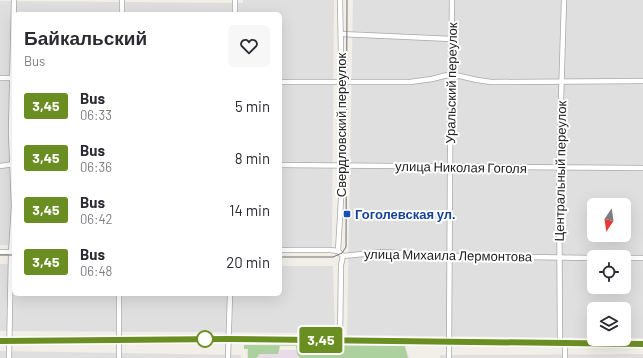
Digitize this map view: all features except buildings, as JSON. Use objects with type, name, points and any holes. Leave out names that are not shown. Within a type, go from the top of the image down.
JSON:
[{"type":"street","points":[[14,0],[14,12]]},
{"type":"street","points":[[122,0],[122,12]]},
{"type":"street","points":[[235,0],[235,12]]},
{"type":"street","name":"Свердловский переулок","points":[[338,251],[343,165],[340,0]]},
{"type":"street","name":"Уральский переулок","points":[[449,358],[452,0]]},
{"type":"street","name":"Центральный переулок","points":[[564,0],[559,168],[559,257],[565,358]]},
{"type":"street","points":[[341,34],[452,39]]},
{"type":"street","points":[[282,82],[410,82],[432,79],[451,74],[484,82],[643,81]]},
{"type":"street","points":[[0,78],[12,78]]},
{"type":"street","points":[[12,108],[10,132],[12,153]]},
{"type":"street","points":[[0,166],[12,164]]},
{"type":"street","name":"улица Николая Гоголя","points":[[282,165],[643,168]]},
{"type":"street","points":[[282,250],[338,251],[343,256],[340,265],[340,341]]},
{"type":"street","points":[[0,252],[12,252],[9,358]]},
{"type":"street","name":"улица Михаила Лермонтова","points":[[343,256],[383,252],[450,256],[587,258]]},
{"type":"street","points":[[631,258],[643,258]]},
{"type":"street","points":[[119,296],[119,358]]},
{"type":"street","points":[[228,358],[230,296]]},
{"type":"street","points":[[0,341],[228,339],[643,344]]},
{"type":"shaded area","points":[[243,0],[334,0],[332,247],[282,247],[282,12],[12,12],[12,245],[0,245],[0,1],[243,3]]},
{"type":"shaded area","points":[[353,0],[643,0],[643,338],[631,338],[631,302],[587,302],[587,338],[347,335]]},
{"type":"shaded area","points":[[0,264],[12,264],[12,296],[282,296],[282,266],[333,266],[335,333],[0,331]]},
{"type":"shaded area","points":[[247,350],[406,350],[410,358],[247,358]]},
{"type":"shaded area","points":[[0,351],[241,355],[241,358],[0,358]]},
{"type":"shaded area","points":[[643,354],[643,358],[440,358],[440,355]]},
{"type":"green space","points":[[244,345],[405,346],[408,358],[300,358],[297,354],[296,346],[280,346],[278,354],[259,354],[257,358],[248,358],[248,349],[244,349]]},
{"type":"tram line","points":[[282,257],[333,257],[342,253],[346,247],[347,0]]},
{"type":"tram line","points":[[0,255],[12,255]]},
{"type":"bus line","name":"3,45","points":[[0,341],[228,339],[643,344]]},
{"type":"place","name":"Гоголевская ул.","points":[[347,214]]}]
